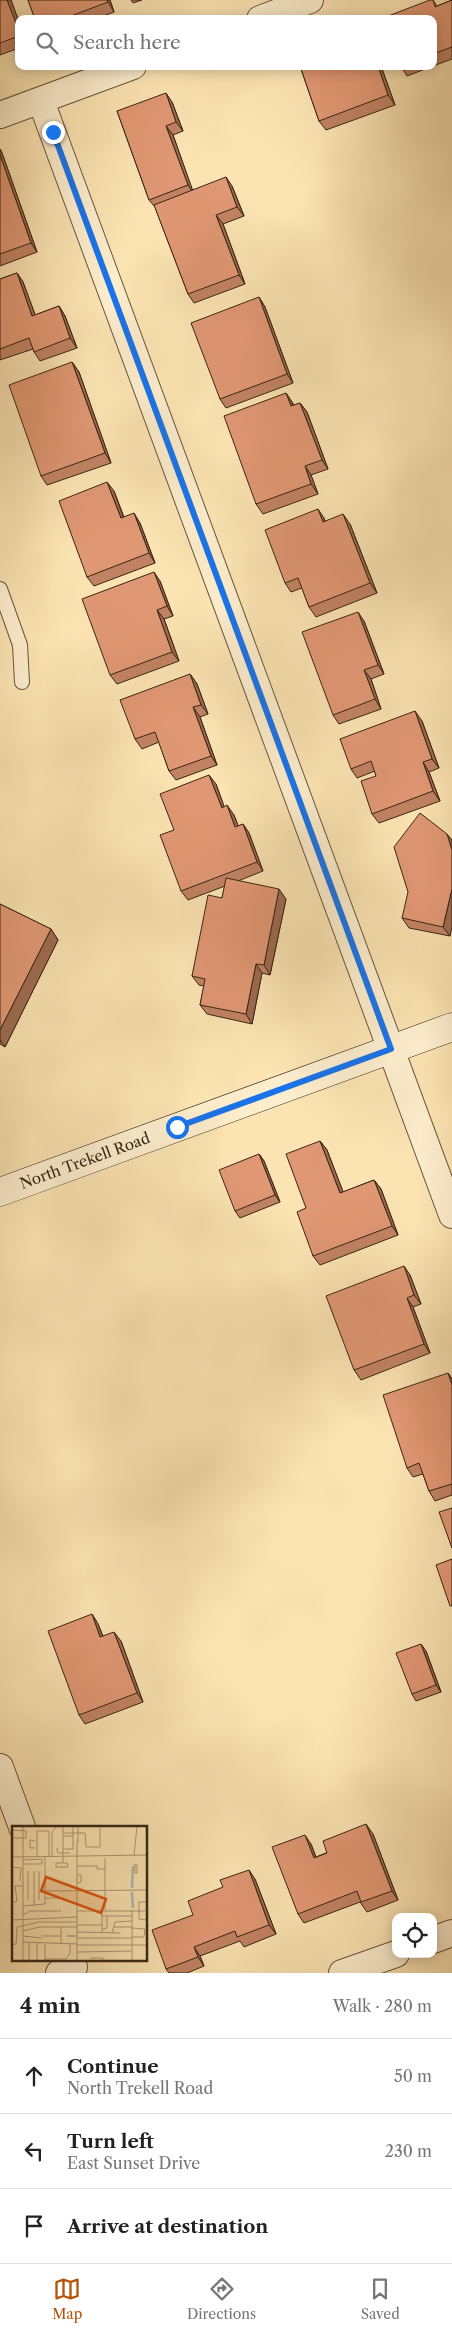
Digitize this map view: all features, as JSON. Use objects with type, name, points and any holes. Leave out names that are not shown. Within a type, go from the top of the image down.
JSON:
[{"type":"main road","name":"North Trekell Road","points":[[0,1192],[452,1027]]},
{"type":"street","points":[[271,15],[310,0]]},
{"type":"street","points":[[0,115],[122,70]]},
{"type":"street","points":[[41,101],[452,1215]]},
{"type":"street","points":[[0,1767],[22,1826]]},
{"type":"street","points":[[437,1939],[452,1933]]},
{"type":"street","points":[[342,1973],[392,1955]]},
{"type":"lane","points":[[0,589],[20,645],[22,682]]},
{"type":"building","points":[[0,0],[7,0],[15,21],[15,37],[0,43]]},
{"type":"building","points":[[28,0],[107,0],[108,2],[74,15],[34,15]]},
{"type":"building","points":[[430,0],[433,0],[435,7],[452,0],[452,47],[437,53],[437,15],[391,15]]},
{"type":"building","points":[[301,70],[379,70],[388,95],[319,121]]},
{"type":"building","points":[[166,93],[176,122],[166,126],[188,185],[149,200],[117,111]]},
{"type":"building","points":[[0,155],[31,243],[0,254]]},
{"type":"building","points":[[226,177],[237,207],[216,215],[239,275],[188,294],[154,205]]},
{"type":"building","points":[[17,273],[32,316],[59,306],[70,338],[34,352],[29,338],[0,349],[0,279]]},
{"type":"building","points":[[259,297],[287,374],[220,399],[191,323]]},
{"type":"building","points":[[72,362],[105,453],[41,476],[9,385]]},
{"type":"building","points":[[286,393],[291,406],[300,403],[322,460],[305,466],[311,484],[256,504],[224,416]]},
{"type":"building","points":[[107,482],[121,518],[134,513],[149,553],[87,577],[59,501]]},
{"type":"building","points":[[318,509],[323,522],[343,514],[370,583],[309,607],[298,578],[285,583],[265,530]]},
{"type":"building","points":[[154,572],[167,606],[157,610],[172,652],[110,675],[82,599]]},
{"type":"building","points":[[358,612],[378,665],[364,670],[375,699],[333,715],[302,632]]},
{"type":"building","points":[[190,674],[201,705],[193,707],[211,756],[169,771],[155,732],[135,739],[120,700]]},
{"type":"building","points":[[415,711],[432,759],[423,762],[433,791],[372,814],[361,781],[376,776],[371,761],[351,769],[340,739]]},
{"type":"building","points":[[209,775],[222,808],[227,805],[235,827],[243,824],[257,862],[181,891],[160,835],[174,830],[160,794]]},
{"type":"building","points":[[420,813],[447,834],[452,850],[452,889],[443,927],[402,918],[408,892],[394,847]]},
{"type":"building","points":[[226,878],[279,889],[264,965],[256,964],[246,1014],[200,1005],[205,979],[192,976],[208,895],[222,898]]},
{"type":"building","points":[[0,904],[51,929],[0,1030]]},
{"type":"building","points":[[320,1141],[340,1193],[374,1180],[392,1226],[313,1256],[297,1212],[306,1208],[286,1154]]},
{"type":"building","points":[[259,1154],[275,1195],[235,1211],[219,1170]]},
{"type":"building","points":[[404,1266],[414,1295],[407,1298],[424,1344],[354,1370],[326,1296]]},
{"type":"building","points":[[448,1373],[452,1385],[452,1484],[429,1491],[419,1463],[407,1468],[383,1395]]},
{"type":"building","points":[[452,1508],[452,1548],[439,1512]]},
{"type":"building","points":[[452,1559],[452,1606],[450,1606],[436,1565]]},
{"type":"building","points":[[92,1614],[100,1637],[114,1632],[137,1693],[79,1715],[48,1631]]},
{"type":"building","points":[[421,1644],[436,1685],[412,1694],[396,1653]]},
{"type":"building","points":[[366,1824],[392,1891],[361,1902],[357,1891],[298,1914],[272,1847],[305,1835],[314,1858],[327,1853],[323,1841]]},
{"type":"building","points":[[249,1870],[269,1925],[237,1937],[235,1931],[194,1947],[198,1957],[166,1969],[152,1930],[193,1915],[188,1901],[223,1887],[220,1880]]},
{"type":"route","points":[[53,132],[391,1049],[177,1127]]}]
